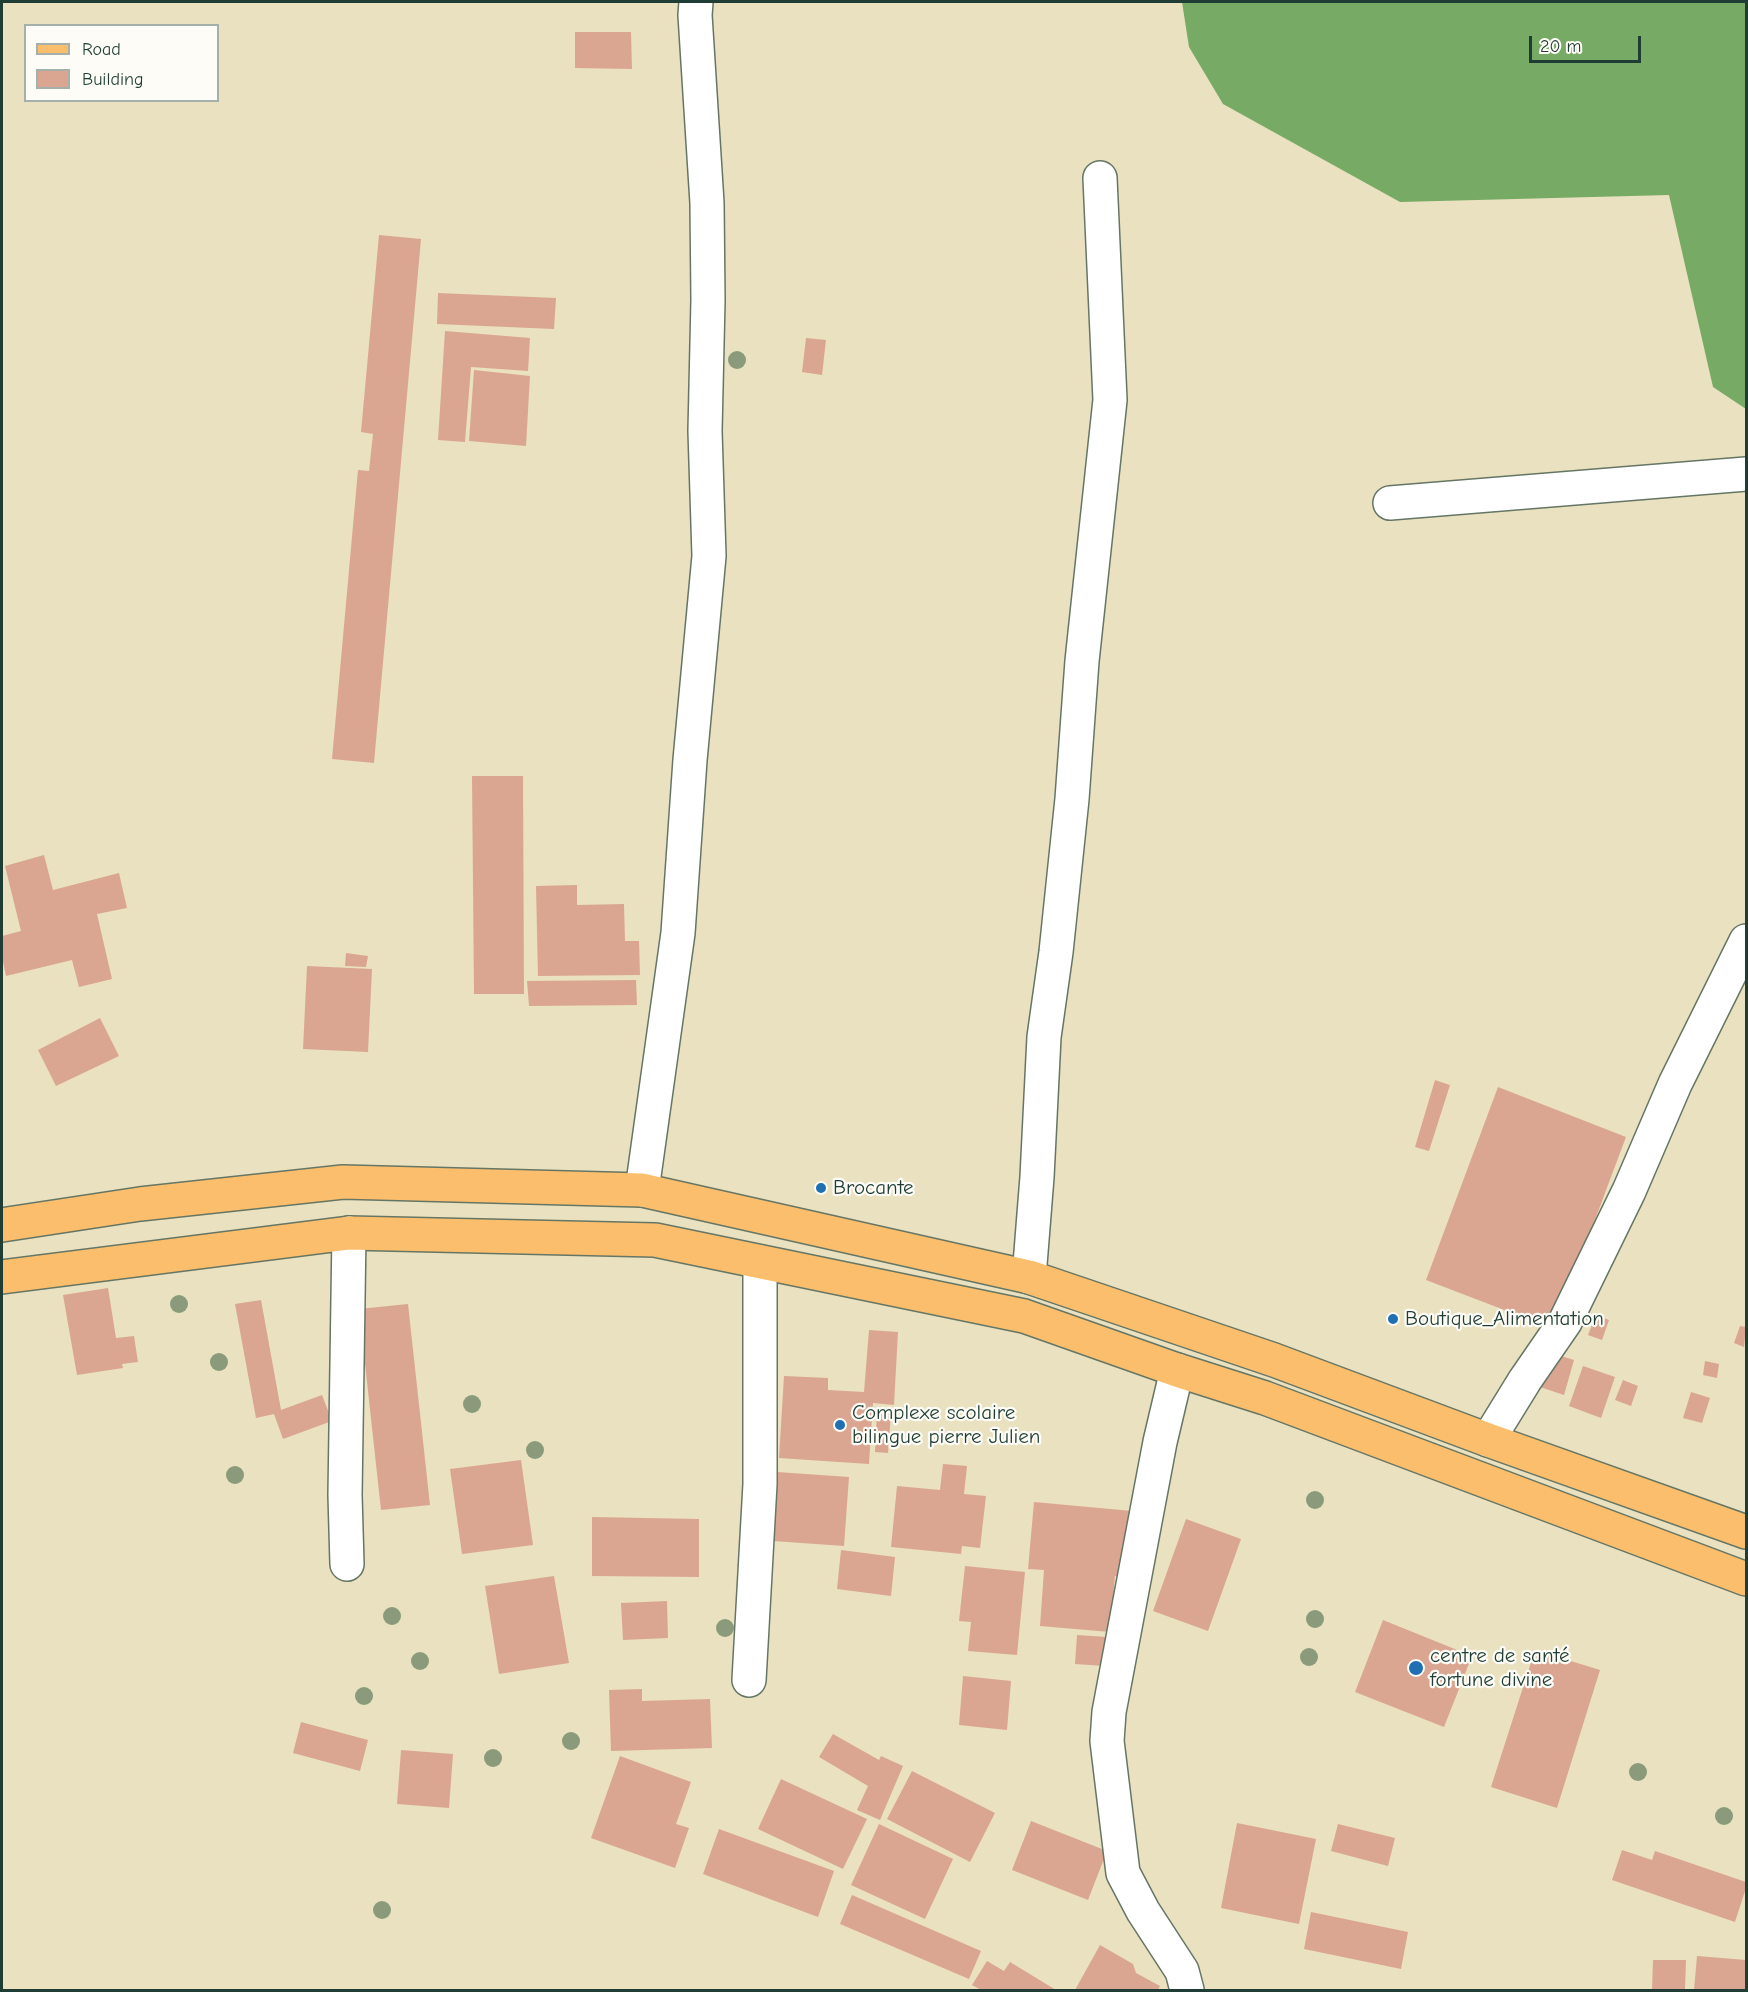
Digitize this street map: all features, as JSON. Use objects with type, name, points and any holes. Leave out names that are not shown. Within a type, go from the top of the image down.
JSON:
[{"type":"main road","points":[[2,1225],[140,1204],[343,1182],[642,1190],[1029,1277],[1274,1360],[1488,1440],[1746,1532]]},
{"type":"main road","points":[[2,1277],[349,1233],[655,1240],[1024,1317],[1265,1398],[1746,1579]]},
{"type":"street","points":[[642,1190],[678,933],[690,760],[709,556],[705,431],[708,300],[707,202],[694,15],[696,2]]},
{"type":"street","points":[[1029,1277],[1044,1036],[1056,952],[1067,846],[1082,661],[1110,399],[1100,178]]},
{"type":"street","points":[[1390,503],[1746,474]]},
{"type":"street","points":[[1488,1440],[1525,1380],[1565,1322],[1629,1191],[1675,1084],[1746,941]]},
{"type":"street","points":[[347,1564],[345,1495],[349,1233]]},
{"type":"street","points":[[749,1680],[760,1484],[759,1262]]},
{"type":"street","points":[[1177,1370],[1160,1442],[1109,1712],[1107,1741],[1123,1873],[1143,1911],[1182,1971],[1187,1990]]},
{"type":"green space","points":[[1182,2],[1746,2],[1746,409],[1713,387],[1669,195],[1400,202],[1223,104],[1189,47]]},
{"type":"building","points":[[575,32],[631,32],[632,69],[575,68]]},
{"type":"building","points":[[379,235],[421,239],[374,763],[332,759],[358,470],[369,471],[373,434],[361,432]]},
{"type":"building","points":[[438,293],[556,298],[554,329],[437,324]]},
{"type":"building","points":[[445,331],[530,338],[528,371],[471,367],[465,442],[438,440]]},
{"type":"building","points":[[806,338],[826,340],[822,375],[802,372]]},
{"type":"building","points":[[474,370],[530,376],[526,446],[469,441]]},
{"type":"building","points":[[472,776],[523,776],[524,994],[474,994]]},
{"type":"building","points":[[44,855],[53,890],[119,873],[127,908],[97,914],[112,979],[79,987],[72,960],[6,976],[2,957],[2,936],[21,931],[5,866]]},
{"type":"building","points":[[577,885],[577,905],[624,904],[625,941],[639,941],[640,975],[538,976],[536,886]]},
{"type":"building","points":[[346,953],[368,956],[366,967],[345,966]]},
{"type":"building","points":[[307,966],[372,969],[368,1052],[303,1049]]},
{"type":"building","points":[[636,980],[637,1005],[529,1006],[527,981]]},
{"type":"building","points":[[100,1018],[119,1056],[56,1086],[38,1050]]},
{"type":"building","points":[[1435,1080],[1450,1085],[1429,1151],[1415,1147]]},
{"type":"building","points":[[1498,1087],[1626,1137],[1554,1329],[1426,1280]]},
{"type":"building","points":[[108,1288],[116,1338],[134,1336],[138,1362],[122,1364],[123,1368],[77,1375],[63,1295]]},
{"type":"building","points":[[261,1300],[281,1410],[322,1395],[332,1421],[283,1439],[274,1414],[256,1418],[235,1304]]},
{"type":"building","points":[[408,1304],[430,1505],[381,1510],[359,1309]]},
{"type":"building","points":[[1596,1315],[1609,1320],[1602,1340],[1588,1335]]},
{"type":"building","points":[[1740,1326],[1746,1327],[1744,1347],[1734,1343]]},
{"type":"building","points":[[869,1330],[898,1332],[894,1405],[873,1403],[869,1464],[779,1458],[784,1376],[828,1378],[828,1390],[864,1392]]},
{"type":"building","points":[[1548,1352],[1574,1360],[1564,1395],[1537,1386]]},
{"type":"building","points":[[1705,1361],[1719,1364],[1717,1378],[1703,1375]]},
{"type":"building","points":[[1583,1366],[1615,1377],[1601,1418],[1569,1406]]},
{"type":"building","points":[[1623,1380],[1638,1386],[1631,1406],[1615,1400]]},
{"type":"building","points":[[1691,1392],[1710,1398],[1702,1423],[1683,1418]]},
{"type":"building","points":[[877,1412],[891,1413],[888,1453],[875,1452]]},
{"type":"building","points":[[521,1460],[533,1545],[462,1554],[450,1469]]},
{"type":"building","points":[[943,1464],[967,1466],[964,1494],[986,1496],[980,1548],[962,1546],[961,1554],[891,1547],[897,1486],[940,1490]]},
{"type":"building","points":[[777,1472],[849,1477],[844,1546],[773,1541]]},
{"type":"building","points":[[1034,1502],[1132,1511],[1126,1578],[1115,1576],[1110,1632],[1040,1626],[1044,1570],[1028,1569]]},
{"type":"building","points":[[592,1517],[699,1519],[699,1577],[592,1576]]},
{"type":"building","points":[[1186,1519],[1241,1539],[1208,1631],[1153,1611]]},
{"type":"building","points":[[841,1550],[895,1557],[891,1596],[837,1589]]},
{"type":"building","points":[[965,1566],[1025,1572],[1017,1655],[968,1651],[971,1622],[959,1621]]},
{"type":"building","points":[[554,1576],[569,1663],[499,1674],[485,1586]]},
{"type":"building","points":[[667,1601],[668,1638],[623,1640],[621,1603]]},
{"type":"building","points":[[1383,1620],[1472,1656],[1444,1727],[1355,1692]]},
{"type":"building","points":[[1077,1635],[1107,1637],[1105,1666],[1075,1664]]},
{"type":"building","points":[[1535,1650],[1600,1670],[1557,1808],[1491,1787]]},
{"type":"building","points":[[963,1676],[1011,1681],[1007,1730],[959,1725]]},
{"type":"building","points":[[642,1689],[642,1701],[710,1699],[712,1748],[611,1751],[609,1690]]},
{"type":"building","points":[[301,1722],[368,1740],[360,1771],[293,1753]]},
{"type":"building","points":[[833,1734],[879,1760],[881,1756],[903,1766],[880,1820],[857,1810],[868,1786],[819,1757]]},
{"type":"building","points":[[401,1750],[453,1754],[449,1808],[397,1804]]},
{"type":"building","points":[[620,1756],[691,1782],[676,1824],[689,1828],[675,1868],[591,1838]]},
{"type":"building","points":[[912,1771],[995,1813],[970,1862],[887,1819]]},
{"type":"building","points":[[781,1779],[867,1819],[843,1869],[758,1829]]},
{"type":"building","points":[[1031,1821],[1107,1851],[1088,1900],[1012,1870]]},
{"type":"building","points":[[1237,1823],[1316,1839],[1299,1924],[1221,1908]]},
{"type":"building","points":[[879,1824],[953,1859],[925,1919],[851,1885]]},
{"type":"building","points":[[1338,1824],[1395,1838],[1388,1866],[1331,1851]]},
{"type":"building","points":[[719,1829],[834,1871],[818,1917],[703,1874]]},
{"type":"building","points":[[1622,1850],[1652,1860],[1655,1851],[1746,1882],[1735,1922],[1612,1880]]},
{"type":"building","points":[[852,1895],[981,1951],[969,1979],[840,1924]]},
{"type":"building","points":[[1311,1912],[1408,1932],[1401,1969],[1304,1949]]},
{"type":"building","points":[[1100,1945],[1133,1964],[1136,1973],[1160,1986],[1158,1990],[1075,1990]]},
{"type":"building","points":[[1697,1956],[1746,1960],[1746,1990],[1694,1990]]},
{"type":"building","points":[[1653,1960],[1686,1960],[1685,1990],[1652,1990]]},
{"type":"building","points":[[987,1961],[1004,1971],[1010,1962],[1056,1990],[981,1990],[972,1985]]},
{"type":"place","name":"Brocante","points":[[821,1188]]},
{"type":"place","name":"Boutique_Alimentation","points":[[1393,1319]]},
{"type":"place","name":"Complexe scolaire bilingue pierre Julien","points":[[840,1425]]},
{"type":"place","name":"centre de santé fortune divine","points":[[1416,1668]]}]
